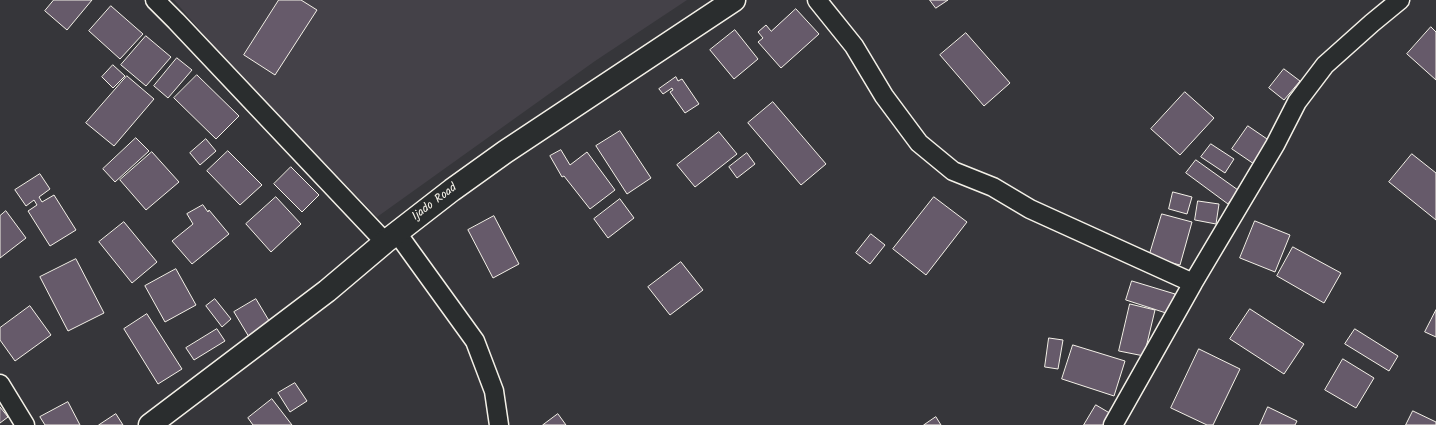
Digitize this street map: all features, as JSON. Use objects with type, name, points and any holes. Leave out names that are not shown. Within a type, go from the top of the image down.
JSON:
[{"type":"street","points":[[155,0],[391,238],[475,341],[494,391],[499,425]]},
{"type":"street","points":[[817,0],[854,46],[884,96],[919,143],[953,170],[993,187],[1030,209],[1193,283]]},
{"type":"street","points":[[1114,425],[1193,283],[1274,145],[1297,102],[1325,65],[1400,0]]},
{"type":"street","name":"Ijado Road","points":[[150,425],[327,291],[391,238],[505,152],[727,2]]},
{"type":"street","points":[[0,384],[25,425]]},
{"type":"shaded area","points":[[174,0],[687,0],[595,61],[377,217],[231,66]]},
{"type":"building","points":[[54,0],[92,0],[67,30],[45,11]]},
{"type":"building","points":[[279,0],[301,0],[317,10],[275,75],[244,55]]},
{"type":"building","points":[[930,0],[948,0],[936,8]]},
{"type":"building","points":[[111,6],[143,34],[120,59],[89,31]]},
{"type":"building","points":[[796,9],[819,34],[781,68],[758,42],[763,38],[758,32],[766,25],[771,31]]},
{"type":"building","points":[[1431,27],[1436,32],[1436,80],[1407,54]]},
{"type":"building","points":[[735,30],[758,59],[734,79],[710,50]]},
{"type":"building","points":[[966,33],[1010,83],[984,106],[940,55]]},
{"type":"building","points":[[146,36],[171,57],[146,86],[121,65]]},
{"type":"building","points":[[177,58],[192,70],[168,98],[154,86]]},
{"type":"building","points":[[113,65],[125,76],[113,88],[102,77]]},
{"type":"building","points":[[1284,69],[1300,81],[1284,100],[1269,88]]},
{"type":"building","points":[[197,75],[239,116],[216,139],[174,98]]},
{"type":"building","points":[[127,76],[154,99],[114,146],[86,123]]},
{"type":"building","points":[[676,77],[678,81],[682,79],[699,104],[685,113],[670,92],[673,90],[672,88],[663,94],[659,89]]},
{"type":"building","points":[[1185,92],[1214,118],[1180,155],[1151,129]]},
{"type":"building","points":[[773,102],[826,164],[801,185],[748,123]]},
{"type":"building","points":[[1248,126],[1270,141],[1254,164],[1232,149]]},
{"type":"building","points":[[620,131],[651,178],[627,194],[596,146]]},
{"type":"building","points":[[719,132],[737,154],[695,187],[677,165]]},
{"type":"building","points":[[136,138],[149,151],[115,182],[103,169]]},
{"type":"building","points":[[206,139],[216,151],[200,165],[190,153]]},
{"type":"building","points":[[1211,144],[1234,159],[1225,173],[1201,157]]},
{"type":"building","points":[[561,150],[570,165],[587,152],[615,190],[590,209],[564,176],[562,177],[550,156]]},
{"type":"building","points":[[228,151],[262,185],[240,205],[207,171]]},
{"type":"building","points":[[152,152],[179,182],[146,210],[120,180]]},
{"type":"building","points":[[747,153],[755,164],[737,178],[729,167]]},
{"type":"building","points":[[1412,154],[1436,173],[1436,220],[1389,182]]},
{"type":"building","points":[[1196,160],[1238,190],[1228,204],[1186,173]]},
{"type":"building","points":[[291,167],[319,195],[302,212],[274,184]]},
{"type":"building","points":[[40,174],[50,189],[39,197],[42,202],[54,195],[76,230],[50,246],[28,211],[37,205],[34,200],[26,206],[15,190]]},
{"type":"building","points":[[1173,192],[1192,197],[1187,214],[1169,209]]},
{"type":"building","points":[[276,197],[301,224],[271,252],[246,224]]},
{"type":"building","points":[[934,197],[967,222],[926,275],[893,249]]},
{"type":"building","points":[[620,199],[634,218],[608,238],[594,219]]},
{"type":"building","points":[[1198,201],[1219,204],[1216,224],[1195,220]]},
{"type":"building","points":[[203,205],[229,234],[192,264],[172,241],[193,224],[187,214]]},
{"type":"building","points":[[6,211],[26,238],[0,258],[0,216]]},
{"type":"building","points":[[1162,214],[1192,222],[1180,265],[1149,257]]},
{"type":"building","points":[[494,216],[519,264],[493,278],[468,230]]},
{"type":"building","points":[[1255,221],[1290,235],[1275,272],[1240,258]]},
{"type":"building","points":[[124,222],[157,262],[132,283],[99,242]]},
{"type":"building","points":[[871,234],[885,245],[870,264],[856,253]]},
{"type":"building","points":[[1293,247],[1341,273],[1324,303],[1277,276]]},
{"type":"building","points":[[76,259],[104,313],[68,331],[40,277]]},
{"type":"building","points":[[681,262],[703,290],[670,315],[648,287]]},
{"type":"building","points":[[176,269],[196,305],[165,322],[145,286]]},
{"type":"building","points":[[1132,281],[1175,294],[1169,314],[1126,300]]},
{"type":"building","points":[[215,299],[231,319],[222,327],[206,306]]},
{"type":"building","points":[[256,299],[271,324],[249,337],[234,312]]},
{"type":"building","points":[[1130,304],[1155,310],[1144,356],[1119,351]]},
{"type":"building","points":[[30,306],[51,335],[15,361],[0,340],[0,328]]},
{"type":"building","points":[[1250,309],[1304,344],[1284,374],[1230,339]]},
{"type":"building","points":[[1436,310],[1436,337],[1425,332]]},
{"type":"building","points":[[147,314],[182,369],[158,384],[124,329]]},
{"type":"building","points":[[217,329],[225,341],[194,360],[186,348]]},
{"type":"building","points":[[1355,329],[1398,356],[1389,371],[1345,344]]},
{"type":"building","points":[[1049,338],[1063,340],[1058,369],[1045,367]]},
{"type":"building","points":[[1073,345],[1125,361],[1114,396],[1062,379]]},
{"type":"building","points":[[1199,349],[1240,369],[1213,425],[1207,425],[1171,408]]},
{"type":"building","points":[[1343,359],[1374,378],[1356,408],[1325,390]]},
{"type":"building","points":[[295,383],[307,401],[290,412],[278,393]]},
{"type":"building","points":[[272,399],[292,425],[253,425],[248,418]]},
{"type":"building","points":[[68,402],[80,425],[45,425],[40,417]]},
{"type":"building","points":[[1096,405],[1113,415],[1107,425],[1084,425]]},
{"type":"building","points":[[0,407],[8,417],[0,423]]},
{"type":"building","points":[[1268,407],[1297,421],[1295,425],[1260,425]]},
{"type":"building","points":[[1413,411],[1436,422],[1436,425],[1406,425]]},
{"type":"building","points":[[116,414],[123,425],[99,425]]},
{"type":"building","points":[[558,414],[566,425],[543,425]]},
{"type":"building","points":[[936,417],[941,425],[924,425]]}]
